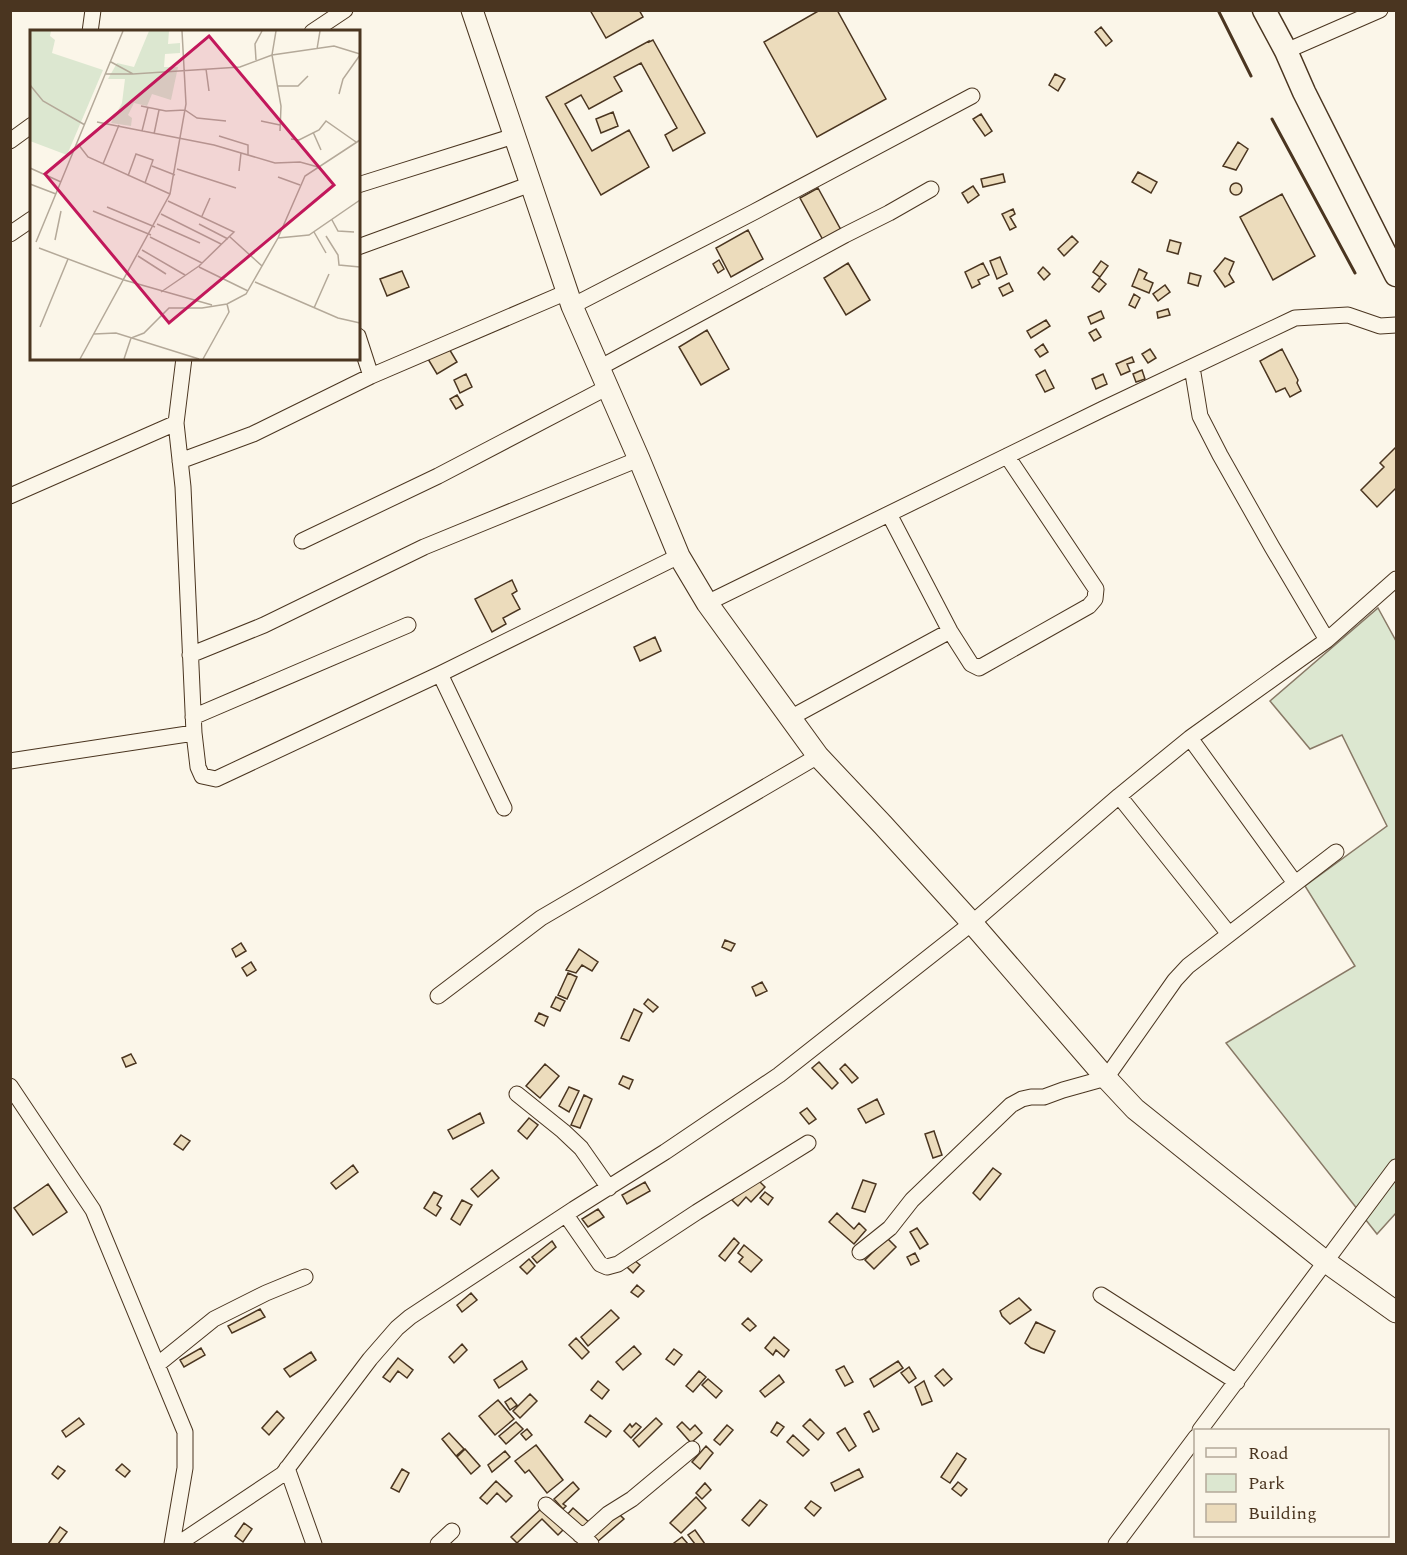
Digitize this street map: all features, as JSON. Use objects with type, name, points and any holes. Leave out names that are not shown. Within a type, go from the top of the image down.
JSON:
[{"type":"main road","points":[[1264,10],[1396,275]]},
{"type":"street","points":[[90,30],[93,10]]},
{"type":"street","points":[[315,30],[345,10]]},
{"type":"street","points":[[472,10],[570,299],[679,556],[707,603],[818,756],[972,923],[1135,1109],[1326,1262],[1396,1312]]},
{"type":"street","points":[[1286,51],[1380,10]]},
{"type":"street","points":[[180,461],[253,434],[371,376],[570,299],[754,212],[972,96]]},
{"type":"street","points":[[10,141],[30,126]]},
{"type":"street","points":[[360,184],[514,136]]},
{"type":"street","points":[[360,247],[531,184]]},
{"type":"street","points":[[599,368],[931,189]]},
{"type":"street","points":[[10,234],[30,220]]},
{"type":"street","points":[[707,603],[1295,318],[1348,315],[1380,326],[1396,325]]},
{"type":"street","points":[[360,342],[371,376]]},
{"type":"street","points":[[184,360],[176,423],[184,498],[193,725],[198,767],[202,776],[216,779],[440,674],[679,556]]},
{"type":"street","points":[[1192,367],[1200,416],[1272,547],[1328,640]]},
{"type":"street","points":[[302,541],[438,476],[608,387]]},
{"type":"street","points":[[10,496],[176,423]]},
{"type":"street","points":[[889,514],[950,631],[970,664],[979,668],[1089,606],[1095,599],[1096,590],[1007,456]]},
{"type":"street","points":[[190,655],[264,625],[424,547],[639,459]]},
{"type":"street","points":[[178,1545],[283,1474],[370,1359],[397,1328],[410,1317],[779,1075],[972,923],[1190,738],[1328,640],[1396,579]]},
{"type":"street","points":[[10,760],[193,725],[408,625]]},
{"type":"street","points":[[790,718],[950,631]]},
{"type":"street","points":[[440,674],[504,808]]},
{"type":"street","points":[[1190,738],[1295,883]]},
{"type":"street","points":[[438,996],[541,918],[818,756]]},
{"type":"street","points":[[1119,796],[1229,934]]},
{"type":"street","points":[[860,1252],[890,1228],[912,1200],[1011,1105],[1022,1099],[1044,1097],[1106,1078],[1175,980],[1188,966],[1336,852]]},
{"type":"street","points":[[10,1086],[93,1210],[185,1432],[185,1468],[172,1545]]},
{"type":"street","points":[[517,1094],[563,1131],[580,1148],[609,1188]]},
{"type":"street","points":[[566,1215],[600,1263],[607,1267],[618,1264],[808,1143]]},
{"type":"street","points":[[1202,1429],[1396,1167]]},
{"type":"street","points":[[157,1365],[214,1319],[305,1277]]},
{"type":"street","points":[[1101,1294],[1237,1382]]},
{"type":"street","points":[[1116,1545],[1194,1440]]},
{"type":"street","points":[[546,1505],[586,1540],[588,1532],[608,1514],[632,1499],[692,1449]]},
{"type":"street","points":[[287,1468],[314,1545]]},
{"type":"street","points":[[438,1545],[452,1531]]},
{"type":"green space","points":[[1378,608],[1396,641],[1396,1213],[1377,1234],[1226,1043],[1355,966],[1305,886],[1387,826],[1342,735],[1310,749],[1270,701]]},
{"type":"building","points":[[590,10],[639,10],[643,17],[606,38]]},
{"type":"building","points":[[820,10],[837,10],[886,99],[817,137],[764,42]]},
{"type":"building","points":[[1101,27],[1112,41],[1106,46],[1095,32]]},
{"type":"building","points":[[653,40],[705,133],[673,151],[665,135],[677,128],[641,63],[614,77],[622,91],[589,109],[581,95],[565,104],[592,151],[629,130],[649,167],[601,195],[546,97]]},
{"type":"building","points":[[1055,74],[1065,79],[1058,91],[1049,85]]},
{"type":"building","points":[[613,112],[618,126],[601,133],[596,119]]},
{"type":"building","points":[[981,114],[992,131],[985,136],[973,119]]},
{"type":"building","points":[[1238,142],[1248,149],[1236,170],[1223,166]]},
{"type":"building","points":[[1138,172],[1157,182],[1151,193],[1132,182]]},
{"type":"building","points":[[1003,174],[1005,182],[983,187],[981,179]]},
{"type":"building","points":[[1236,183],[1242,189],[1236,195],[1230,189]]},
{"type":"building","points":[[973,186],[979,195],[968,203],[962,193]]},
{"type":"building","points":[[818,188],[841,230],[823,240],[800,198]]},
{"type":"building","points":[[1282,194],[1315,256],[1273,280],[1240,217]]},
{"type":"building","points":[[1013,209],[1015,214],[1010,217],[1016,227],[1010,230],[1002,214]]},
{"type":"building","points":[[748,230],[763,259],[731,277],[716,248]]},
{"type":"building","points":[[1072,236],[1078,242],[1064,256],[1058,249]]},
{"type":"building","points":[[1170,240],[1181,243],[1178,254],[1167,251]]},
{"type":"building","points":[[1000,257],[1007,274],[997,279],[990,261]]},
{"type":"building","points":[[1225,258],[1234,262],[1229,274],[1234,282],[1225,287],[1214,271]]},
{"type":"building","points":[[719,260],[724,269],[718,273],[713,264]]},
{"type":"building","points":[[1101,261],[1108,266],[1100,277],[1093,272]]},
{"type":"building","points":[[848,263],[870,300],[846,315],[824,278]]},
{"type":"building","points":[[983,263],[989,275],[978,280],[980,284],[972,288],[965,272]]},
{"type":"building","points":[[1043,267],[1050,274],[1044,280],[1038,273]]},
{"type":"building","points":[[1139,269],[1147,273],[1144,279],[1153,283],[1149,293],[1132,286]]},
{"type":"building","points":[[402,271],[409,287],[387,296],[380,279]]},
{"type":"building","points":[[1190,273],[1201,276],[1198,286],[1188,283]]},
{"type":"building","points":[[1099,278],[1106,284],[1099,292],[1092,287]]},
{"type":"building","points":[[1009,283],[1013,291],[1003,296],[999,288]]},
{"type":"building","points":[[1165,285],[1170,292],[1158,301],[1153,294]]},
{"type":"building","points":[[1134,294],[1140,298],[1135,308],[1129,305]]},
{"type":"building","points":[[1168,309],[1170,315],[1158,318],[1157,312]]},
{"type":"building","points":[[1101,311],[1104,318],[1091,324],[1088,317]]},
{"type":"building","points":[[1046,320],[1050,326],[1031,338],[1027,331]]},
{"type":"building","points":[[1096,329],[1101,337],[1094,341],[1089,333]]},
{"type":"building","points":[[707,330],[729,369],[701,385],[679,347]]},
{"type":"building","points":[[1043,344],[1048,352],[1040,357],[1035,350]]},
{"type":"building","points":[[448,347],[457,362],[437,374],[428,359]]},
{"type":"building","points":[[1150,349],[1156,358],[1148,363],[1142,354]]},
{"type":"building","points":[[1282,349],[1298,380],[1301,391],[1290,397],[1285,388],[1276,392],[1260,361]]},
{"type":"building","points":[[1132,357],[1134,362],[1127,364],[1130,371],[1121,375],[1116,364]]},
{"type":"building","points":[[1045,370],[1054,388],[1045,392],[1036,375]]},
{"type":"building","points":[[1142,370],[1145,379],[1136,382],[1133,374]]},
{"type":"building","points":[[466,374],[472,387],[460,393],[454,380]]},
{"type":"building","points":[[1103,374],[1107,384],[1096,389],[1092,379]]},
{"type":"building","points":[[457,395],[463,405],[456,409],[450,399]]},
{"type":"building","points":[[1396,447],[1396,488],[1377,507],[1361,490],[1384,467],[1380,463]]},
{"type":"building","points":[[512,580],[517,591],[512,594],[520,609],[503,618],[506,624],[492,632],[475,599]]},
{"type":"building","points":[[655,637],[661,651],[640,661],[634,647]]},
{"type":"building","points":[[725,940],[735,944],[731,951],[722,947]]},
{"type":"building","points":[[241,943],[246,951],[236,957],[232,949]]},
{"type":"building","points":[[579,949],[598,962],[592,971],[582,965],[576,973],[566,970]]},
{"type":"building","points":[[251,962],[256,970],[247,976],[242,968]]},
{"type":"building","points":[[568,973],[577,977],[567,999],[558,995]]},
{"type":"building","points":[[762,982],[767,991],[756,996],[752,987]]},
{"type":"building","points":[[556,997],[565,1001],[560,1011],[551,1007]]},
{"type":"building","points":[[648,999],[658,1007],[653,1012],[644,1004]]},
{"type":"building","points":[[634,1009],[642,1013],[629,1041],[621,1038]]},
{"type":"building","points":[[539,1013],[548,1017],[544,1026],[535,1021]]},
{"type":"building","points":[[131,1054],[136,1063],[126,1067],[122,1058]]},
{"type":"building","points":[[819,1062],[838,1083],[832,1089],[812,1068]]},
{"type":"building","points":[[545,1064],[559,1076],[540,1098],[526,1086]]},
{"type":"building","points":[[845,1064],[858,1078],[852,1083],[840,1069]]},
{"type":"building","points":[[623,1076],[633,1080],[629,1089],[619,1084]]},
{"type":"building","points":[[569,1087],[579,1091],[569,1112],[559,1106]]},
{"type":"building","points":[[584,1095],[592,1099],[580,1128],[571,1125]]},
{"type":"building","points":[[877,1099],[884,1114],[866,1123],[858,1109]]},
{"type":"building","points":[[807,1108],[816,1119],[809,1124],[800,1113]]},
{"type":"building","points":[[480,1113],[484,1123],[453,1139],[448,1130]]},
{"type":"building","points":[[529,1118],[538,1125],[527,1139],[518,1131]]},
{"type":"building","points":[[934,1131],[942,1155],[933,1158],[925,1134]]},
{"type":"building","points":[[181,1135],[190,1141],[183,1150],[174,1144]]},
{"type":"building","points":[[353,1165],[358,1172],[336,1189],[331,1183]]},
{"type":"building","points":[[993,1168],[1001,1174],[980,1200],[973,1193]]},
{"type":"building","points":[[492,1170],[499,1178],[478,1197],[471,1189]]},
{"type":"building","points":[[755,1177],[765,1187],[751,1202],[746,1197],[738,1206],[732,1200]]},
{"type":"building","points":[[863,1180],[876,1184],[865,1212],[852,1208]]},
{"type":"building","points":[[645,1182],[650,1191],[627,1204],[622,1195]]},
{"type":"building","points":[[48,1184],[67,1212],[33,1235],[14,1208]]},
{"type":"building","points":[[434,1192],[442,1196],[437,1205],[441,1208],[436,1216],[424,1208]]},
{"type":"building","points":[[765,1192],[773,1198],[768,1205],[760,1198]]},
{"type":"building","points":[[462,1200],[472,1205],[460,1225],[451,1219]]},
{"type":"building","points":[[598,1209],[604,1217],[588,1227],[582,1219]]},
{"type":"building","points":[[837,1213],[854,1229],[859,1223],[866,1230],[854,1244],[829,1222]]},
{"type":"building","points":[[917,1228],[928,1244],[920,1249],[910,1232]]},
{"type":"building","points":[[734,1238],[739,1243],[725,1261],[719,1256]]},
{"type":"building","points":[[887,1238],[896,1247],[874,1269],[865,1260]]},
{"type":"building","points":[[552,1241],[556,1247],[537,1263],[532,1257]]},
{"type":"building","points":[[744,1245],[762,1260],[751,1272],[739,1262],[743,1257],[738,1253]]},
{"type":"building","points":[[915,1253],[919,1261],[911,1265],[907,1257]]},
{"type":"building","points":[[529,1259],[535,1266],[527,1274],[520,1267]]},
{"type":"building","points":[[634,1260],[640,1265],[633,1273],[627,1267]]},
{"type":"building","points":[[637,1285],[644,1291],[638,1297],[631,1292]]},
{"type":"building","points":[[471,1293],[477,1300],[462,1312],[457,1305]]},
{"type":"building","points":[[1019,1298],[1031,1310],[1010,1324],[1000,1311]]},
{"type":"building","points":[[260,1309],[265,1317],[232,1333],[228,1326]]},
{"type":"building","points":[[611,1310],[619,1318],[588,1346],[581,1337]]},
{"type":"building","points":[[748,1318],[756,1326],[750,1331],[742,1324]]},
{"type":"building","points":[[1036,1322],[1055,1331],[1044,1353],[1025,1343]]},
{"type":"building","points":[[774,1337],[789,1350],[784,1357],[776,1350],[773,1355],[765,1348]]},
{"type":"building","points":[[576,1338],[589,1352],[582,1359],[569,1345]]},
{"type":"building","points":[[462,1344],[467,1350],[454,1363],[449,1357]]},
{"type":"building","points":[[634,1346],[641,1354],[623,1370],[616,1362]]},
{"type":"building","points":[[201,1348],[205,1355],[184,1367],[180,1360]]},
{"type":"building","points":[[674,1349],[682,1355],[674,1365],[666,1359]]},
{"type":"building","points":[[311,1352],[316,1360],[290,1377],[284,1369]]},
{"type":"building","points":[[398,1358],[413,1370],[407,1378],[398,1371],[390,1382],[383,1377]]},
{"type":"building","points":[[522,1361],[527,1369],[499,1388],[494,1380]]},
{"type":"building","points":[[898,1361],[903,1368],[874,1387],[870,1379]]},
{"type":"building","points":[[844,1366],[853,1382],[845,1386],[836,1370]]},
{"type":"building","points":[[909,1367],[916,1378],[909,1383],[901,1373]]},
{"type":"building","points":[[943,1369],[952,1379],[944,1386],[935,1376]]},
{"type":"building","points":[[699,1371],[706,1377],[693,1392],[686,1386]]},
{"type":"building","points":[[779,1375],[784,1382],[765,1397],[760,1391]]},
{"type":"building","points":[[708,1379],[722,1391],[716,1398],[702,1385]]},
{"type":"building","points":[[598,1381],[609,1390],[602,1399],[591,1390]]},
{"type":"building","points":[[924,1381],[932,1401],[922,1405],[915,1387]]},
{"type":"building","points":[[530,1394],[537,1401],[520,1418],[513,1411]]},
{"type":"building","points":[[511,1398],[517,1405],[510,1410],[505,1402]]},
{"type":"building","points":[[498,1400],[514,1419],[495,1435],[479,1416]]},
{"type":"building","points":[[277,1411],[284,1418],[269,1435],[262,1428]]},
{"type":"building","points":[[869,1411],[879,1429],[873,1432],[864,1414]]},
{"type":"building","points":[[590,1415],[611,1431],[606,1437],[585,1422]]},
{"type":"building","points":[[79,1418],[84,1424],[66,1437],[62,1431]]},
{"type":"building","points":[[656,1418],[662,1424],[639,1447],[633,1440]]},
{"type":"building","points":[[810,1419],[824,1433],[818,1440],[803,1426]]},
{"type":"building","points":[[516,1422],[523,1429],[506,1444],[499,1436]]},
{"type":"building","points":[[682,1422],[690,1430],[695,1425],[702,1433],[691,1443],[677,1427]]},
{"type":"building","points":[[777,1422],[784,1427],[777,1436],[771,1432]]},
{"type":"building","points":[[636,1423],[641,1427],[631,1438],[624,1431],[630,1424],[632,1427]]},
{"type":"building","points":[[727,1425],[733,1430],[720,1445],[714,1440]]},
{"type":"building","points":[[845,1428],[856,1446],[849,1451],[837,1433]]},
{"type":"building","points":[[527,1429],[532,1435],[526,1440],[521,1434]]},
{"type":"building","points":[[449,1433],[464,1449],[456,1456],[442,1439]]},
{"type":"building","points":[[793,1435],[809,1450],[803,1456],[787,1442]]},
{"type":"building","points":[[536,1445],[563,1480],[547,1493],[529,1470],[525,1473],[515,1461]]},
{"type":"building","points":[[706,1446],[713,1453],[700,1469],[692,1462]]},
{"type":"building","points":[[465,1449],[480,1466],[471,1474],[457,1457]]},
{"type":"building","points":[[505,1451],[510,1457],[492,1472],[488,1465]]},
{"type":"building","points":[[957,1453],[966,1459],[950,1483],[941,1477]]},
{"type":"building","points":[[122,1464],[130,1471],[125,1477],[116,1470]]},
{"type":"building","points":[[58,1466],[65,1471],[58,1479],[52,1474]]},
{"type":"building","points":[[402,1469],[409,1473],[399,1492],[391,1488]]},
{"type":"building","points":[[859,1469],[863,1477],[835,1491],[831,1483]]},
{"type":"building","points":[[496,1481],[512,1496],[506,1502],[497,1493],[487,1504],[480,1498]]},
{"type":"building","points":[[573,1482],[579,1489],[563,1504],[566,1506],[563,1509],[554,1499]]},
{"type":"building","points":[[958,1482],[967,1489],[961,1496],[952,1489]]},
{"type":"building","points":[[705,1483],[711,1490],[702,1499],[696,1493]]},
{"type":"building","points":[[696,1497],[706,1508],[681,1533],[670,1523]]},
{"type":"building","points":[[760,1500],[767,1505],[749,1526],[742,1520]]},
{"type":"building","points":[[811,1501],[821,1508],[814,1516],[805,1508]]},
{"type":"building","points":[[544,1506],[565,1528],[558,1535],[542,1519],[517,1543],[511,1537]]},
{"type":"building","points":[[573,1508],[591,1524],[583,1532],[566,1516]]},
{"type":"building","points":[[617,1512],[624,1519],[597,1542],[591,1535]]},
{"type":"building","points":[[244,1523],[252,1529],[243,1542],[235,1536]]},
{"type":"building","points":[[60,1527],[67,1532],[58,1544],[48,1544]]},
{"type":"building","points":[[695,1530],[705,1544],[695,1544],[688,1535]]},
{"type":"building","points":[[682,1537],[688,1544],[674,1543]]},
{"type":"wall","points":[[1218,10],[1251,76]]},
{"type":"wall","points":[[1272,119],[1355,273]]}]
